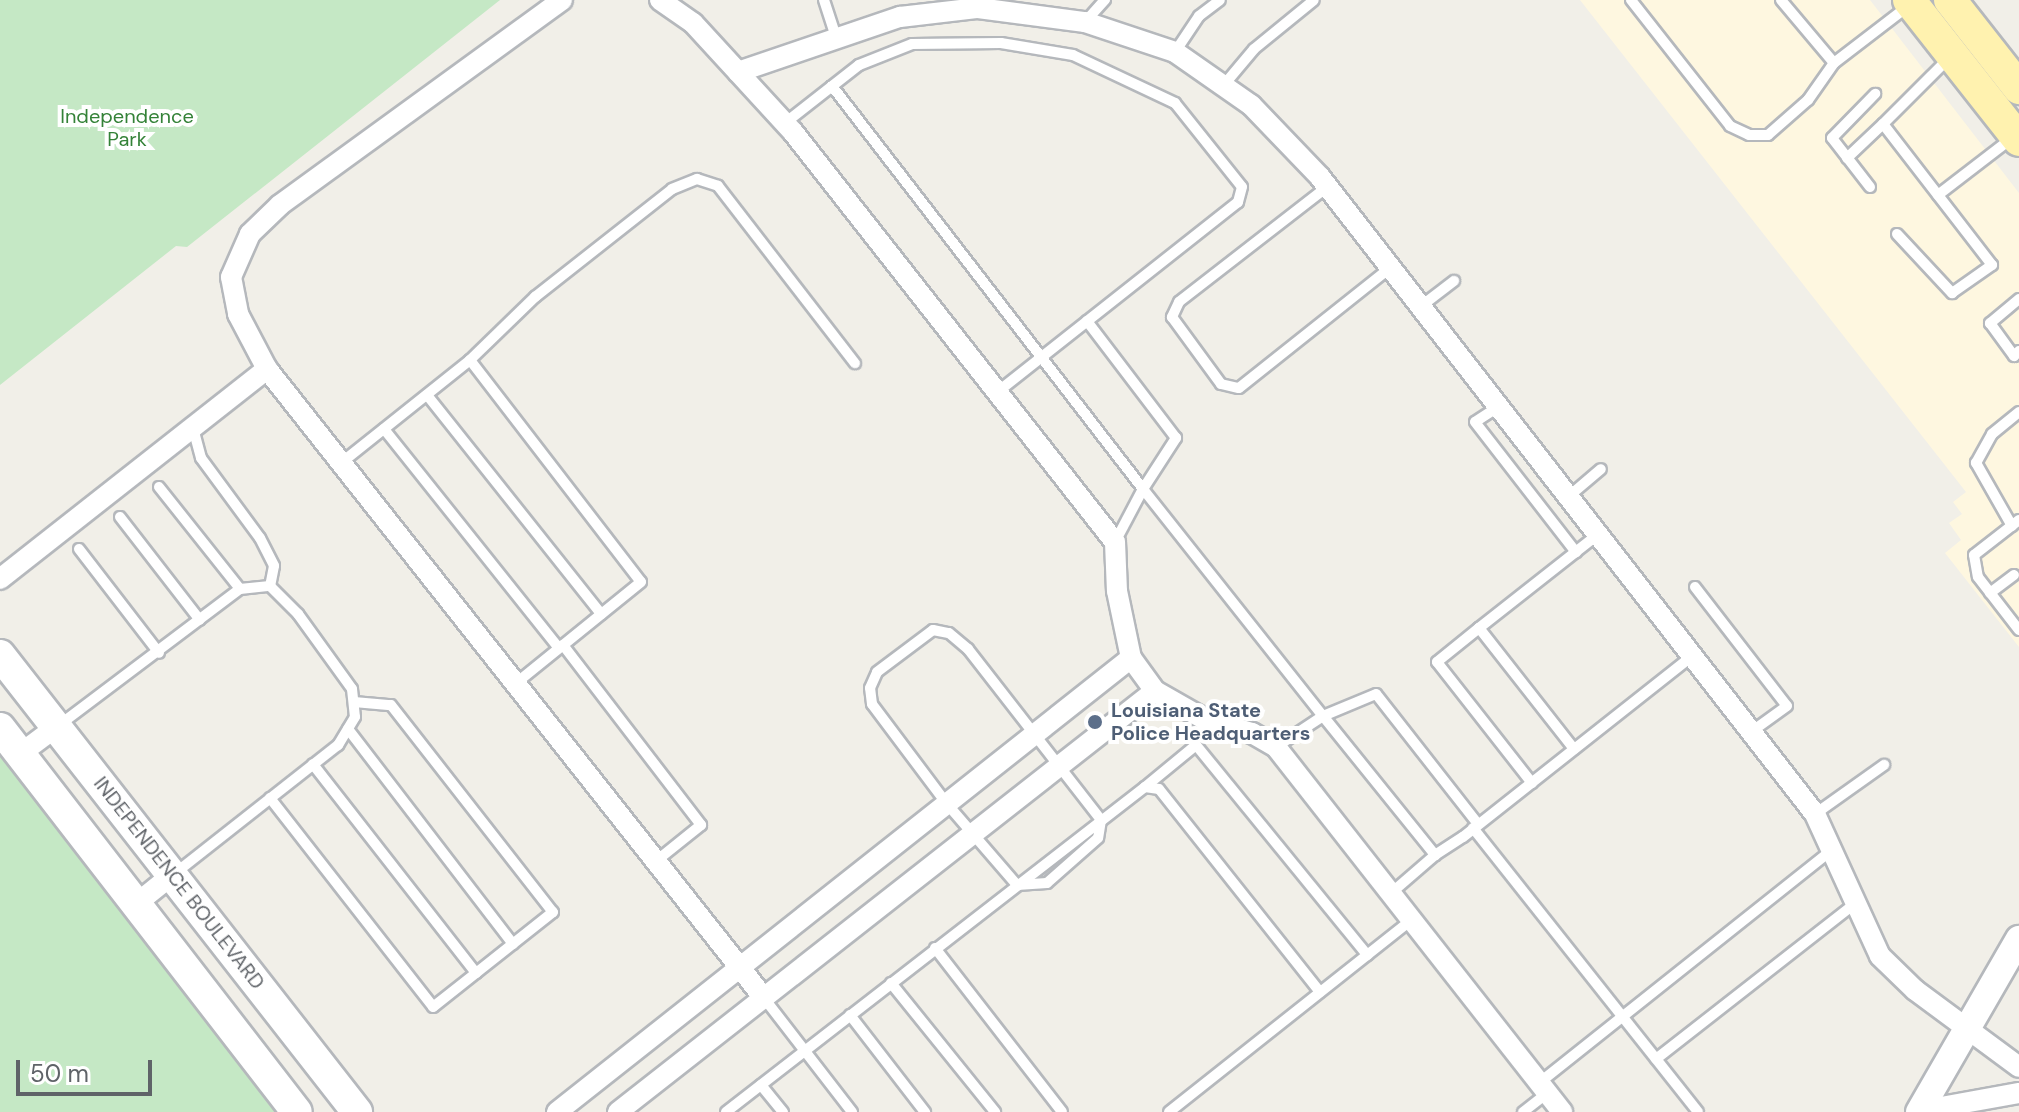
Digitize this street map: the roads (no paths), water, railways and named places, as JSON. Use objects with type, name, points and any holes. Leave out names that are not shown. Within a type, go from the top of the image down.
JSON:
[{"type":"main road","points":[[1950,0],[2019,88]]},
{"type":"main road","points":[[1917,10],[2018,129]]},
{"type":"main road","points":[[1917,10],[1959,40],[2018,129]]},
{"type":"main road","name":"INDEPENDENCE BOULEVARD","points":[[0,655],[357,1112]]},
{"type":"main road","points":[[0,728],[297,1112]]},
{"type":"street","points":[[562,0],[280,205],[250,234],[231,277],[238,314],[267,369],[764,998]]},
{"type":"street","points":[[660,0],[693,23],[785,123],[1115,542],[1117,591],[1131,658],[1155,691],[1204,719],[1252,733],[1276,747],[1562,1112]]},
{"type":"street","points":[[738,72],[836,37],[941,6],[978,8],[1085,22],[1175,52],[1251,105],[1327,187],[1815,814],[1858,901],[1880,956],[1966,1028],[2019,1067]]},
{"type":"street","points":[[0,579],[267,369]]},
{"type":"street","points":[[557,1112],[1131,658]]},
{"type":"street","points":[[618,1112],[1155,691]]},
{"type":"street","points":[[20,754],[56,727]]},
{"type":"street","points":[[136,904],[172,875]]},
{"type":"street","points":[[1919,1112],[2019,939]]},
{"type":"street","points":[[1919,1112],[2019,1093]]},
{"type":"lane","points":[[824,0],[836,37]]},
{"type":"lane","points":[[1085,22],[1105,0]]},
{"type":"lane","points":[[1175,52],[1199,16],[1220,0]]},
{"type":"lane","points":[[1223,86],[1254,49],[1314,0]]},
{"type":"lane","points":[[1631,0],[1730,126],[1749,135],[1768,135],[1808,100],[1834,63],[1917,10]]},
{"type":"lane","points":[[1781,0],[1834,63]]},
{"type":"lane","points":[[785,123],[859,65],[912,44],[1001,43],[1073,55],[1175,103],[1242,187],[1238,202],[997,392]]},
{"type":"lane","points":[[1847,158],[1953,55]]},
{"type":"lane","points":[[832,86],[1040,358],[1435,855]]},
{"type":"lane","points":[[1870,187],[1832,138],[1875,94]]},
{"type":"lane","points":[[1883,124],[1992,265],[1952,293],[1897,234]]},
{"type":"lane","points":[[1938,195],[2018,129]]},
{"type":"lane","points":[[341,463],[470,360],[535,297],[672,189],[697,179],[718,186],[855,363]]},
{"type":"lane","points":[[1327,187],[1179,302],[1172,317],[1221,384],[1239,388],[1390,268]]},
{"type":"lane","points":[[1420,307],[1454,281]]},
{"type":"lane","points":[[2019,299],[1990,323],[2014,356],[2019,351]]},
{"type":"lane","points":[[1087,321],[1176,438],[1143,489],[1115,542]]},
{"type":"lane","points":[[470,360],[641,582],[515,684]]},
{"type":"lane","points":[[427,395],[601,614]]},
{"type":"lane","points":[[1498,407],[1475,422],[1576,552]]},
{"type":"lane","points":[[2019,412],[1992,434],[1976,463],[2016,523],[1974,555],[1978,577],[2019,630]]},
{"type":"lane","points":[[193,428],[201,458],[274,566],[270,586]]},
{"type":"lane","points":[[384,429],[701,825],[655,862]]},
{"type":"lane","points":[[1568,497],[1601,469]]},
{"type":"lane","points":[[159,487],[240,589]]},
{"type":"lane","points":[[120,517],[200,620]]},
{"type":"lane","points":[[1532,783],[1437,662],[1597,535]]},
{"type":"lane","points":[[79,549],[159,653]]},
{"type":"lane","points":[[1990,593],[2017,576]]},
{"type":"lane","points":[[56,727],[159,653],[240,589],[270,586]]},
{"type":"lane","points":[[172,875],[338,745],[355,717],[352,689],[298,614],[270,586]]},
{"type":"lane","points":[[1695,587],[1787,706],[1751,732]]},
{"type":"lane","points":[[1479,628],[1574,749]]},
{"type":"lane","points":[[933,630],[949,633],[968,649],[1101,820],[1098,838],[1069,868],[1047,883],[1017,885],[947,804],[872,704],[870,688],[877,672],[933,630]]},
{"type":"lane","points":[[1390,894],[1435,855],[1532,783],[1692,656]]},
{"type":"lane","points":[[1276,747],[1323,716],[1376,694],[1698,1112]]},
{"type":"lane","points":[[270,798],[433,1007],[553,912],[391,705],[354,702]]},
{"type":"lane","points":[[348,729],[513,944]]},
{"type":"lane","points":[[726,1112],[1196,745],[1367,955]]},
{"type":"lane","points":[[313,764],[476,973]]},
{"type":"lane","points":[[1815,814],[1884,765]]},
{"type":"lane","points":[[1145,787],[1159,789],[1320,992]]},
{"type":"lane","points":[[1523,1112],[1543,1088],[1623,1017],[1834,849]]},
{"type":"lane","points":[[1656,1059],[1858,901]]},
{"type":"lane","points":[[1169,1112],[1411,920]]},
{"type":"lane","points":[[935,948],[1062,1112]]},
{"type":"lane","points":[[891,983],[995,1112]]},
{"type":"lane","points":[[764,998],[852,1112]]},
{"type":"lane","points":[[850,1015],[925,1112]]},
{"type":"lane","points":[[761,1085],[783,1112]]},
{"type":"place","name":"Louisiana State Police Headquarters","points":[[1095,722]]},
{"type":"park label","name":"Independence Park","points":[[127,128]]}]
